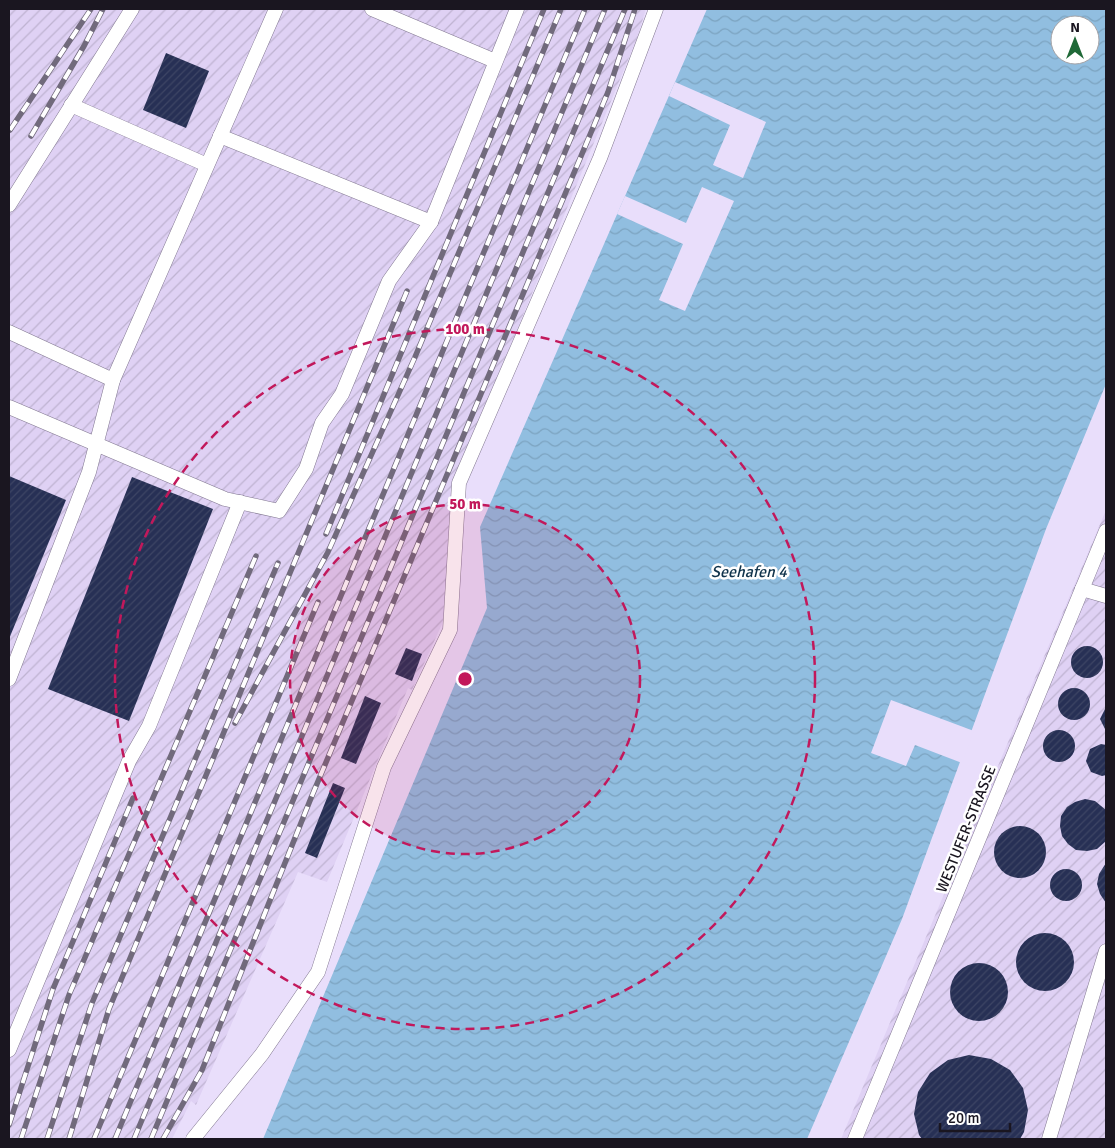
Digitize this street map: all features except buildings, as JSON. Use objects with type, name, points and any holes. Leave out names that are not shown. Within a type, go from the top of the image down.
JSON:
[{"type":"lane","points":[[9,205],[132,9]]},
{"type":"lane","points":[[9,679],[89,472],[113,380],[276,9]]},
{"type":"lane","points":[[372,9],[495,61]]},
{"type":"lane","points":[[9,406],[225,499],[279,511],[306,470],[322,424],[342,394],[389,281],[431,222],[495,61],[518,9]]},
{"type":"lane","points":[[193,1139],[262,1054],[318,972],[384,767],[450,630],[459,483],[600,158],[656,9]]},
{"type":"lane","points":[[71,105],[207,165]]},
{"type":"lane","points":[[220,136],[431,222]]},
{"type":"lane","points":[[9,332],[113,380]]},
{"type":"lane","points":[[9,1050],[129,761],[149,726],[240,502]]},
{"type":"lane","name":"WESTUFER-STRASSE","points":[[855,1139],[1106,531]]},
{"type":"lane","points":[[1082,589],[1106,596]]},
{"type":"lane","points":[[1050,1139],[1106,952]]},
{"type":"shaded area","points":[[9,9],[646,9],[637,38],[454,483],[443,622],[412,690],[408,688],[327,882],[298,872],[196,1105],[191,1101],[172,1139],[9,1139]]},
{"type":"shaded area","points":[[1106,510],[1106,1139],[841,1139],[1027,697]]},
{"type":"water","name":"Seehafen 4","points":[[707,9],[1106,9],[1106,384],[1046,529],[902,919],[807,1139],[263,1139],[487,608],[480,527]]},
{"type":"pier","points":[[675,82],[766,122],[743,178],[713,165],[730,125],[669,96]]},
{"type":"pier","points":[[702,187],[734,201],[685,311],[659,300],[683,244],[617,214],[625,196],[686,223]]},
{"type":"pier","points":[[891,700],[974,731],[962,763],[915,745],[906,766],[871,753]]},
{"type":"railway","points":[[10,130],[91,9]]},
{"type":"railway","points":[[31,136],[84,46],[103,9]]},
{"type":"railway","points":[[326,534],[544,9]]},
{"type":"railway","points":[[235,723],[328,552],[415,357],[561,9]]},
{"type":"railway","points":[[115,1139],[585,9]]},
{"type":"railway","points":[[134,1139],[605,9]]},
{"type":"railway","points":[[151,1139],[625,9]]},
{"type":"railway","points":[[163,1139],[202,1070],[311,798],[608,92],[635,9]]},
{"type":"railway","points":[[69,1139],[109,1009],[407,291]]},
{"type":"railway","points":[[21,1139],[69,995],[256,556]]},
{"type":"railway","points":[[47,1139],[92,1003],[278,563]]},
{"type":"railway","points":[[94,1139],[318,602]]},
{"type":"railway","points":[[9,1125],[53,989],[133,798]]}]
